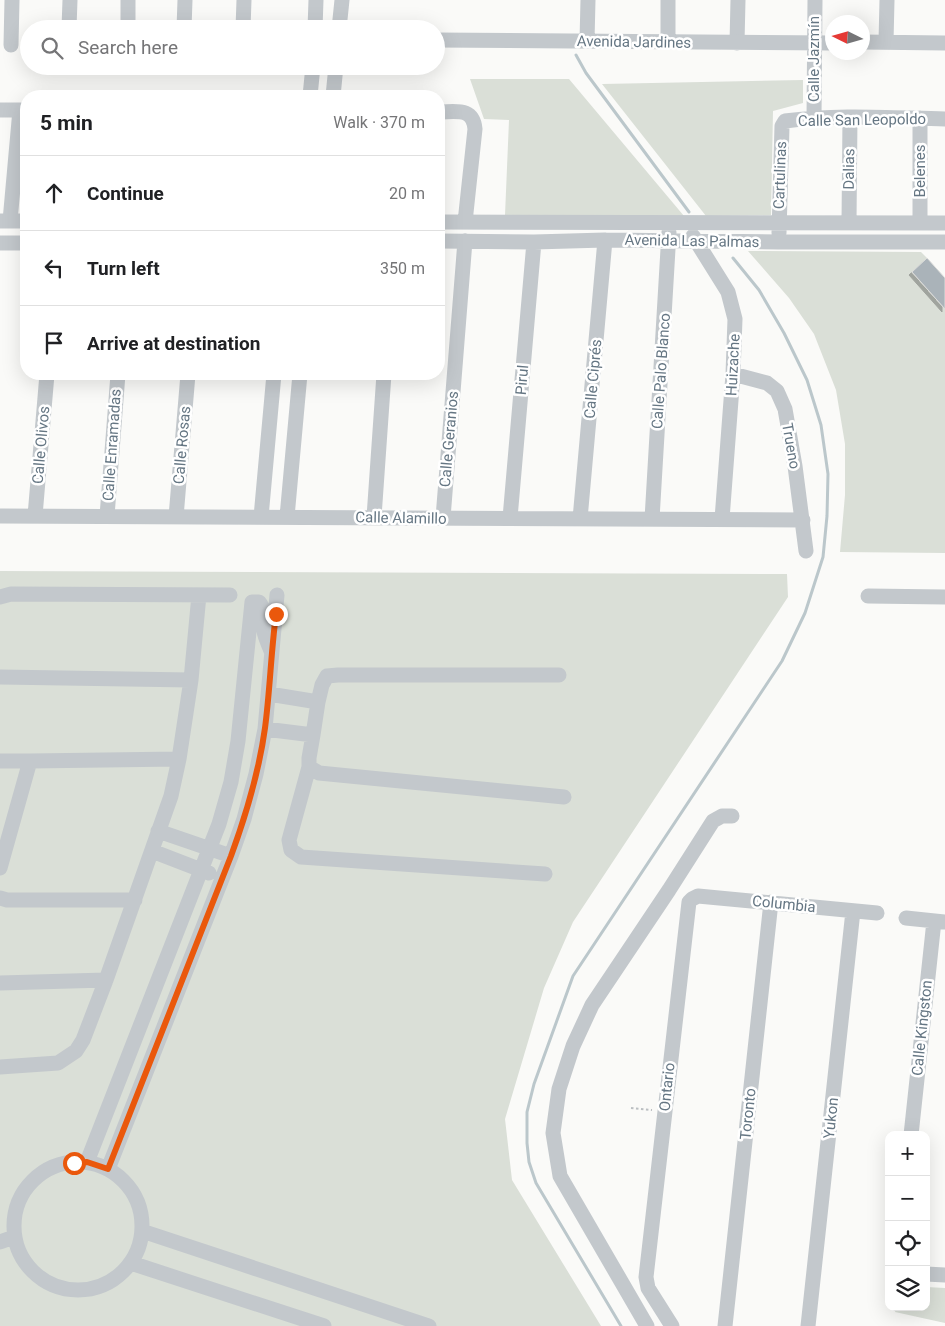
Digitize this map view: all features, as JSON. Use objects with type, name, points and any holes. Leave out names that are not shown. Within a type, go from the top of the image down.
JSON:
[{"type":"street","points":[[11,45],[12,0]]},
{"type":"street","points":[[70,0],[70,20]]},
{"type":"street","points":[[128,0],[128,20]]},
{"type":"street","points":[[184,20],[185,0]]},
{"type":"street","points":[[243,20],[244,0]]},
{"type":"street","points":[[315,20],[316,0]]},
{"type":"street","points":[[340,20],[342,0]]},
{"type":"street","points":[[588,0],[588,41]]},
{"type":"street","points":[[668,0],[668,42]]},
{"type":"street","points":[[736,43],[738,0]]},
{"type":"street","name":"Calle Jazmín","points":[[814,0],[814,118]]},
{"type":"street","points":[[886,42],[887,0]]},
{"type":"street","name":"Avenida Jardines","points":[[445,40],[825,43]]},
{"type":"street","points":[[870,42],[945,43]]},
{"type":"street","points":[[310,90],[311,75]]},
{"type":"street","points":[[334,90],[335,75]]},
{"type":"street","points":[[0,110],[20,110]]},
{"type":"street","points":[[445,112],[467,113],[473,117],[475,129],[465,222]]},
{"type":"street","name":"Calle San Leopoldo","points":[[782,126],[785,121],[850,116],[945,119]]},
{"type":"street","name":"Dalias","points":[[848,222],[850,116]]},
{"type":"street","name":"Belenes","points":[[920,118],[920,223]]},
{"type":"street","name":"Cartulinas","points":[[779,242],[782,126]]},
{"type":"street","points":[[20,128],[5,221],[20,222]]},
{"type":"street","name":"Avenida Las Palmas","points":[[445,222],[945,223]]},
{"type":"street","name":"Calle Palo Blanco","points":[[652,519],[670,223]]},
{"type":"street","name":"Huizache","points":[[687,223],[696,242],[728,292],[735,319],[733,374],[722,519]]},
{"type":"street","name":"Calle Ciprés","points":[[580,518],[605,240]]},
{"type":"street","name":"Avenida Las Palmas","points":[[445,241],[945,242]]},
{"type":"street","name":"Calle Geranios","points":[[443,518],[465,241]]},
{"type":"street","name":"Pirul","points":[[510,518],[534,242]]},
{"type":"street","points":[[0,243],[20,243]]},
{"type":"street","name":"Trueno","points":[[733,374],[767,383],[777,391],[785,409],[795,466],[806,551]]},
{"type":"street","name":"Calle Olivos","points":[[35,516],[46,380]]},
{"type":"street","name":"Calle Enramadas","points":[[107,516],[118,380]]},
{"type":"street","name":"Calle Rosas","points":[[176,517],[187,380]]},
{"type":"street","points":[[261,517],[273,380]]},
{"type":"street","points":[[287,517],[299,380]]},
{"type":"street","points":[[374,517],[384,380]]},
{"type":"street","name":"Calle Alamillo","points":[[0,516],[802,520]]},
{"type":"street","points":[[0,597],[11,594],[230,595]]},
{"type":"street","points":[[0,1067],[58,1063],[76,1052],[83,1040],[171,796],[179,759],[191,680],[199,595]]},
{"type":"street","points":[[108,1169],[244,819],[265,729],[278,595]]},
{"type":"street","points":[[868,596],[945,597]]},
{"type":"street","points":[[87,1162],[219,824],[231,782],[238,741],[252,602],[259,602],[263,606],[264,633],[272,651]]},
{"type":"street","points":[[545,874],[300,857],[290,850],[289,840],[310,767],[309,758],[318,702],[322,685],[327,676],[559,675]]},
{"type":"street","points":[[0,677],[191,680]]},
{"type":"street","points":[[269,694],[318,702]]},
{"type":"street","points":[[265,729],[313,735]]},
{"type":"street","points":[[0,762],[179,759]]},
{"type":"street","points":[[0,868],[30,761]]},
{"type":"street","points":[[310,767],[319,773],[564,797]]},
{"type":"street","points":[[647,1326],[560,1176],[553,1133],[559,1089],[573,1046],[592,1005],[713,821],[722,816],[732,816]]},
{"type":"street","points":[[158,831],[231,856]]},
{"type":"street","points":[[152,852],[222,878]]},
{"type":"street","name":"Columbia","points":[[692,898],[698,896],[877,913]]},
{"type":"street","points":[[0,898],[7,900],[135,900]]},
{"type":"street","name":"Ontario","points":[[672,1326],[648,1288],[646,1277],[688,907],[692,898]]},
{"type":"street","name":"Toronto","points":[[725,1326],[771,902]]},
{"type":"street","name":"Yukon","points":[[808,1326],[854,910]]},
{"type":"street","points":[[906,918],[940,922]]},
{"type":"street","name":"Calle Kingston","points":[[912,1131],[940,922]]},
{"type":"street","points":[[0,983],[106,980]]},
{"type":"street","points":[[87,1162],[108,1169],[127,1185],[139,1206],[142,1231],[131,1263],[113,1280],[90,1290],[52,1286],[31,1271],[17,1248],[7,1240],[21,1196],[37,1176],[61,1164],[87,1162]]},
{"type":"street","points":[[142,1231],[422,1325]]},
{"type":"street","points":[[131,1263],[324,1326]]},
{"type":"street","points":[[930,1274],[945,1275]]},
{"type":"path","points":[[631,1108],[665,1111]]},
{"type":"shaded area","points":[[470,79],[569,79],[684,216],[505,215],[509,120],[484,119]]},
{"type":"shaded area","points":[[803,80],[803,103],[773,111],[771,215],[706,216],[602,84]]},
{"type":"shaded area","points":[[748,251],[921,252],[927,258],[912,272],[945,309],[945,553],[840,552],[845,495],[845,444],[836,390],[814,334],[789,298]]},
{"type":"shaded area","points":[[0,571],[787,574],[788,597],[573,922],[544,988],[505,1119],[512,1180],[601,1326],[0,1326]]},
{"type":"shaded area","points":[[930,1287],[945,1288],[945,1323],[895,1312],[930,1311]]},
{"type":"building","points":[[927,258],[945,278],[945,309],[912,272]]},
{"type":"waterway","points":[[576,55],[586,73],[689,212]]},
{"type":"waterway","points":[[621,1326],[536,1183],[529,1162],[527,1143],[527,1112],[534,1084],[573,976],[782,661],[805,613],[823,557],[827,516],[828,474],[821,425],[807,380],[784,333],[759,290],[733,258]]},
{"type":"route","points":[[74,1163],[87,1162],[108,1169],[231,856],[244,819],[265,729],[276,614]]}]
